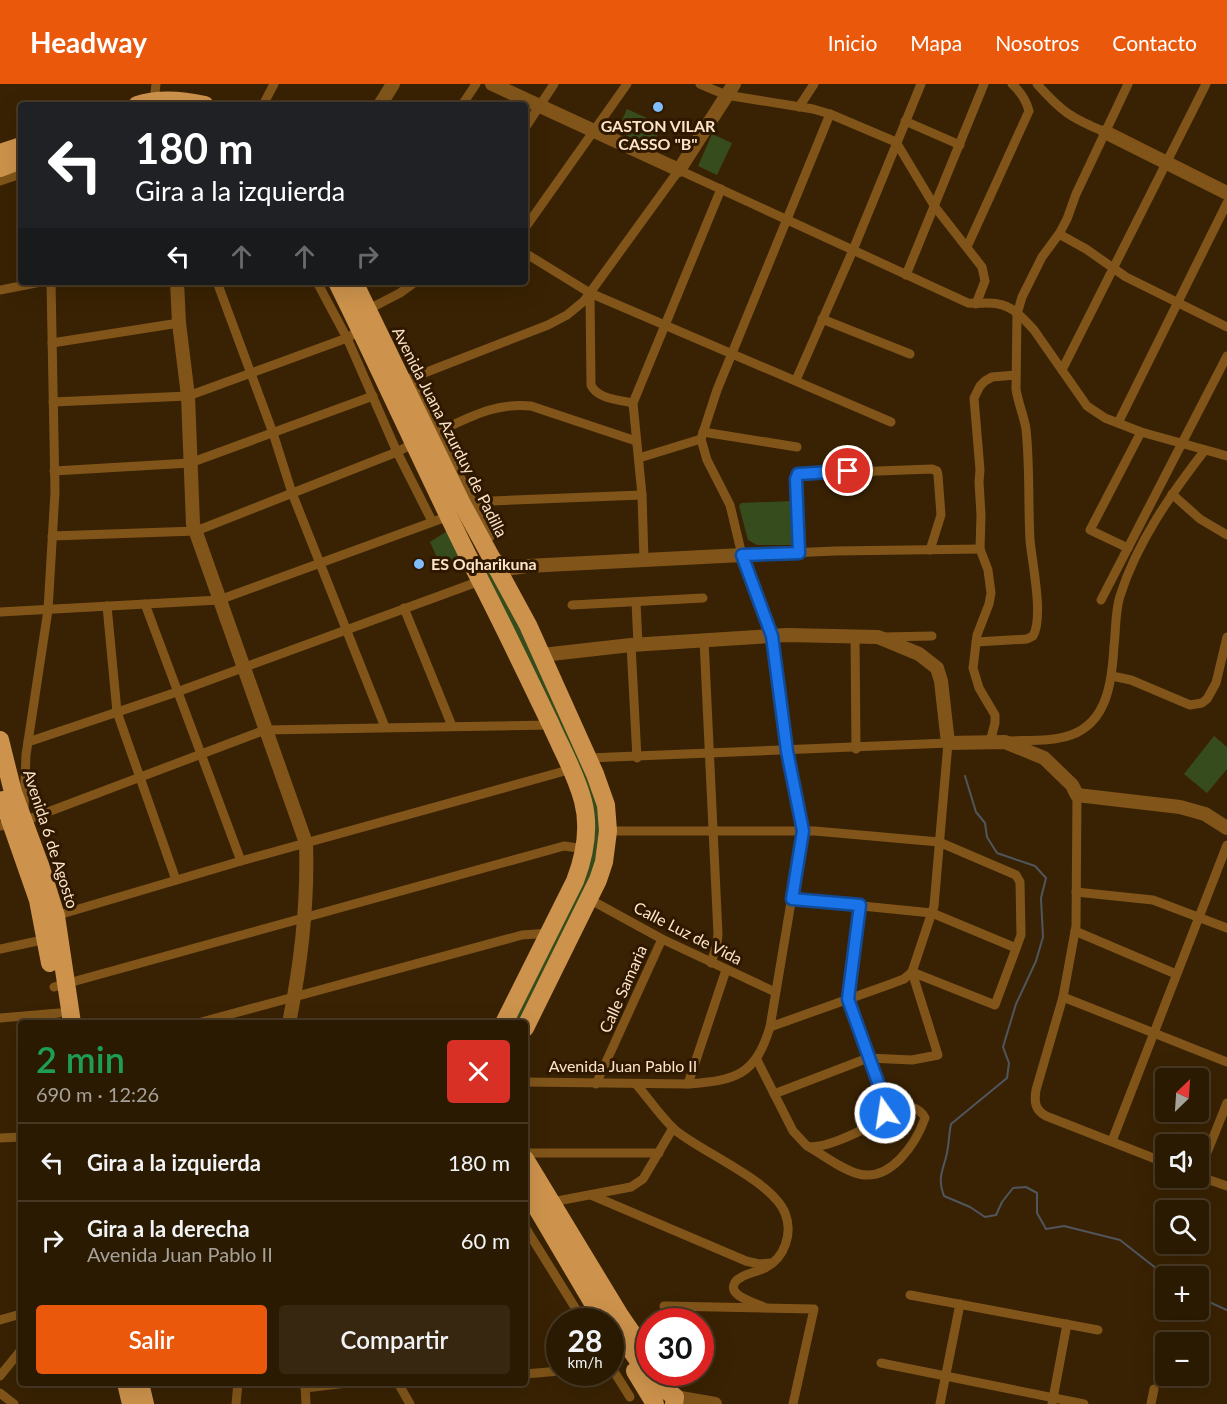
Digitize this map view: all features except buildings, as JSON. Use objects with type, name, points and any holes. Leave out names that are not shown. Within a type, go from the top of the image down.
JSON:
[{"type":"highway","points":[[149,97],[170,102]]},
{"type":"highway","points":[[0,153],[18,147]]},
{"type":"highway","points":[[0,168],[18,161]]},
{"type":"highway","name":"Avenida Juana Azurduy de Padilla","points":[[338,285],[354,334],[414,443],[457,515],[489,553],[504,578],[542,655],[588,758],[606,805],[608,831],[604,862],[589,899],[528,1022]]},
{"type":"highway","name":"Avenida Juana Azurduy de Padilla","points":[[355,285],[406,380],[457,515],[471,561],[572,769],[585,811],[585,849],[575,881],[550,933],[501,1020]]},
{"type":"highway","points":[[471,561],[489,553]]},
{"type":"highway","name":"Avenida 6 de Agosto","points":[[0,740],[13,792],[12,824]]},
{"type":"highway","name":"Avenida 6 de Agosto","points":[[0,789],[49,917],[64,1020]]},
{"type":"highway","name":"Avenida 6 de Agosto","points":[[49,917],[46,939],[60,986]]},
{"type":"highway","points":[[528,1164],[636,1339]]},
{"type":"highway","points":[[528,1193],[596,1308]]},
{"type":"highway","points":[[624,1340],[652,1380],[676,1402]]},
{"type":"highway","points":[[624,1353],[636,1372]]},
{"type":"highway","points":[[127,1386],[131,1404]]},
{"type":"highway","points":[[141,1386],[145,1404]]},
{"type":"highway","points":[[644,1386],[655,1404]]},
{"type":"highway","points":[[667,1386],[676,1402]]},
{"type":"street","points":[[265,102],[274,84]]},
{"type":"street","points":[[382,102],[393,84]]},
{"type":"street","points":[[464,102],[476,84]]},
{"type":"street","points":[[492,84],[968,303],[1000,304],[1017,314],[1034,330],[1088,406],[1105,418],[1141,432],[1227,456]]},
{"type":"street","points":[[528,124],[555,84]]},
{"type":"street","points":[[528,224],[627,84]]},
{"type":"street","points":[[700,84],[830,114],[896,142],[935,207],[982,267],[986,277],[976,304]]},
{"type":"street","points":[[799,107],[814,84]]},
{"type":"street","points":[[795,381],[853,250],[921,84]]},
{"type":"street","points":[[906,275],[984,84]]},
{"type":"street","points":[[967,248],[1029,111],[1020,91],[1012,84]]},
{"type":"street","points":[[1037,84],[1070,117],[1105,132],[1227,194]]},
{"type":"street","points":[[976,642],[1026,639],[1033,636],[1036,630],[1036,590],[1030,544],[1026,428],[1017,402],[1017,314],[1022,297],[1037,267],[1059,234],[1128,84]]},
{"type":"street","points":[[1062,370],[1206,84]]},
{"type":"street","points":[[457,515],[438,432],[406,380],[548,325],[567,315],[590,293],[679,170],[730,90]]},
{"type":"street","points":[[830,114],[732,353],[702,436],[707,460],[730,505],[742,555],[772,636],[787,751],[803,831],[770,1027],[757,1060],[793,1131],[807,1146],[859,1174],[870,1175],[888,1170],[900,1161],[926,1118],[922,1111],[914,1107],[885,1103]]},
{"type":"street","points":[[905,121],[960,145]]},
{"type":"street","points":[[0,181],[18,175]]},
{"type":"street","points":[[644,560],[642,495],[633,403],[721,189]]},
{"type":"street","points":[[1118,423],[1227,203]]},
{"type":"street","points":[[1059,234],[1086,249],[1126,277],[1227,327]]},
{"type":"street","points":[[528,255],[590,293],[891,422]]},
{"type":"street","points":[[0,290],[26,285]]},
{"type":"street","points":[[12,824],[28,742],[48,610],[54,471],[51,285]]},
{"type":"street","points":[[177,285],[179,323],[188,396],[193,524],[306,843],[305,918],[290,1020]]},
{"type":"street","points":[[185,360],[186,285]]},
{"type":"street","points":[[218,285],[273,433],[292,493],[385,727]]},
{"type":"street","points":[[319,285],[354,334],[373,396],[397,452],[505,569]]},
{"type":"street","points":[[367,310],[411,285]]},
{"type":"street","points":[[590,293],[591,385],[594,391],[600,394],[633,403]]},
{"type":"street","points":[[822,319],[910,354]]},
{"type":"street","points":[[52,343],[179,323]]},
{"type":"street","points":[[53,402],[188,396],[354,334]]},
{"type":"street","points":[[1101,600],[1227,356]]},
{"type":"street","points":[[990,742],[995,715],[975,679],[973,655],[991,593],[988,570],[980,549],[980,470],[974,398],[980,386],[992,377],[1016,375]]},
{"type":"street","points":[[54,471],[190,462],[373,396]]},
{"type":"street","points":[[438,432],[490,408],[518,405],[531,406],[636,441]]},
{"type":"street","points":[[1128,548],[1090,530],[1141,432]]},
{"type":"street","points":[[639,458],[702,436],[797,447]]},
{"type":"street","points":[[52,536],[196,531],[397,452],[414,443]]},
{"type":"street","points":[[588,758],[637,758],[1005,742],[1070,735],[1081,730],[1105,702],[1112,676],[1120,597],[1141,547],[1172,494],[1205,450]]},
{"type":"street","points":[[799,553],[796,479],[798,474],[932,469],[937,471],[941,515],[930,550]]},
{"type":"street","points":[[1172,494],[1200,519],[1227,535]]},
{"type":"street","points":[[0,612],[219,600],[457,515],[642,495]]},
{"type":"street","points":[[505,569],[742,555],[980,549]]},
{"type":"street","points":[[489,553],[505,569]]},
{"type":"street","points":[[28,742],[177,692],[480,581]]},
{"type":"street","points":[[572,605],[703,598]]},
{"type":"street","points":[[636,602],[637,758]]},
{"type":"street","points":[[145,604],[241,861]]},
{"type":"street","points":[[107,606],[117,712],[138,778],[176,880]]},
{"type":"street","points":[[404,608],[452,726]]},
{"type":"street","points":[[542,655],[635,644],[772,636],[932,636]]},
{"type":"street","points":[[855,637],[856,748]]},
{"type":"street","points":[[774,1094],[868,1058],[912,1060],[938,1055],[912,972],[932,913],[948,743],[941,681],[937,668],[919,654],[878,637]]},
{"type":"street","points":[[1112,676],[1131,680],[1190,705],[1202,703],[1208,699],[1216,683],[1227,637]]},
{"type":"street","points":[[704,640],[718,933],[711,963]]},
{"type":"street","points":[[12,824],[265,730],[550,725]]},
{"type":"street","points":[[1005,742],[1044,758],[1072,785],[1077,795],[1075,931],[1063,997],[1036,1090],[1037,1109],[1046,1116],[1155,1159]]},
{"type":"street","points":[[49,917],[572,769]]},
{"type":"street","points":[[1077,795],[1180,807],[1205,814],[1227,828]]},
{"type":"street","points":[[608,831],[803,831],[939,842],[1016,875],[1020,882],[1021,935],[995,1005],[912,972]]},
{"type":"street","points":[[1112,1141],[1227,844]]},
{"type":"street","points":[[60,986],[564,846],[585,849]]},
{"type":"street","points":[[1077,892],[1153,900],[1227,928]]},
{"type":"street","name":"Calle Luz de Vida","points":[[589,899],[662,939],[775,992]]},
{"type":"street","points":[[792,899],[932,913],[1016,948]]},
{"type":"street","points":[[807,1146],[819,1146],[879,1122],[885,1113],[885,1103],[848,999],[860,905]]},
{"type":"street","points":[[1075,931],[1176,974]]},
{"type":"street","points":[[209,1020],[522,935],[550,933]]},
{"type":"street","points":[[0,949],[46,939]]},
{"type":"street","name":"Calle Samaria","points":[[596,1084],[662,939]]},
{"type":"street","points":[[688,1084],[726,970]]},
{"type":"street","points":[[770,1027],[896,982],[912,972]]},
{"type":"street","points":[[1063,997],[1227,1062]]},
{"type":"street","points":[[0,1018],[64,1020]]},
{"type":"street","name":"Avenida Juan Pablo II","points":[[528,1082],[688,1084],[730,1078],[747,1069],[757,1060]]},
{"type":"street","points":[[636,1084],[673,1128],[755,1181],[774,1197],[784,1212],[788,1226],[783,1251],[766,1268],[741,1277],[735,1281],[733,1287],[734,1292],[740,1296],[765,1308]]},
{"type":"street","points":[[1209,1148],[1227,1103]]},
{"type":"street","points":[[552,1202],[632,1187],[643,1179],[673,1128]]},
{"type":"street","points":[[0,1138],[18,1137]]},
{"type":"street","points":[[528,1153],[659,1153]]},
{"type":"street","points":[[1209,1180],[1227,1186]]},
{"type":"street","points":[[591,1195],[746,1261],[759,1264],[774,1262]]},
{"type":"street","points":[[528,1232],[575,1308]]},
{"type":"street","points":[[910,1295],[1098,1330]]},
{"type":"street","points":[[940,1404],[960,1304]]},
{"type":"street","points":[[664,1306],[814,1309],[793,1404]]},
{"type":"street","points":[[0,1320],[18,1315]]},
{"type":"street","points":[[1052,1401],[1067,1324]]},
{"type":"street","points":[[0,1376],[18,1354]]},
{"type":"street","points":[[881,1363],[1052,1401],[1084,1404]]},
{"type":"street","points":[[528,1374],[546,1372]]},
{"type":"street","points":[[236,1404],[238,1386]]},
{"type":"street","points":[[305,1386],[306,1404]]},
{"type":"street","points":[[400,1386],[410,1404]]},
{"type":"street","points":[[623,1386],[632,1401]]},
{"type":"street","points":[[632,1401],[636,1386]]},
{"type":"street","points":[[1151,1404],[1154,1389]]},
{"type":"street","points":[[0,1393],[14,1404]]},
{"type":"street","points":[[676,1402],[715,1404]]},
{"type":"green space","points":[[627,109],[662,125],[652,147],[617,131]]},
{"type":"green space","points":[[712,134],[732,143],[717,175],[698,166]]},
{"type":"green space","points":[[793,501],[795,545],[757,545],[748,540],[739,506],[741,503]]},
{"type":"green space","points":[[447,531],[463,560],[440,564],[430,542]]},
{"type":"green space","points":[[486,561],[520,623],[589,776],[601,817],[599,861],[522,1020],[512,1020],[591,820],[478,564]]},
{"type":"green space","points":[[1214,736],[1227,747],[1227,769],[1207,793],[1184,774]]},
{"type":"waterway","points":[[965,776],[976,812],[985,823],[987,837],[997,853],[1035,866],[1046,878],[1041,898],[1043,937],[1036,961],[1016,1004],[1003,1047],[1009,1063],[1007,1078],[951,1124],[941,1179],[944,1196],[970,1207],[985,1217],[996,1215],[1002,1202],[1013,1188],[1026,1187],[1037,1193],[1037,1213],[1046,1229],[1064,1226],[1120,1240],[1155,1267]]},
{"type":"waterway","points":[[1209,1302],[1227,1310]]},
{"type":"place","name":"GASTON VILAR CASSO \"B\"","points":[[658,107]]},
{"type":"place","name":"ES Oqharikuna","points":[[419,564]]},
{"type":"route","points":[[848,471],[798,474],[796,479],[799,553],[742,555],[772,636],[787,751],[803,831],[792,899],[860,905],[848,999],[884,1099],[885,1113]]}]
